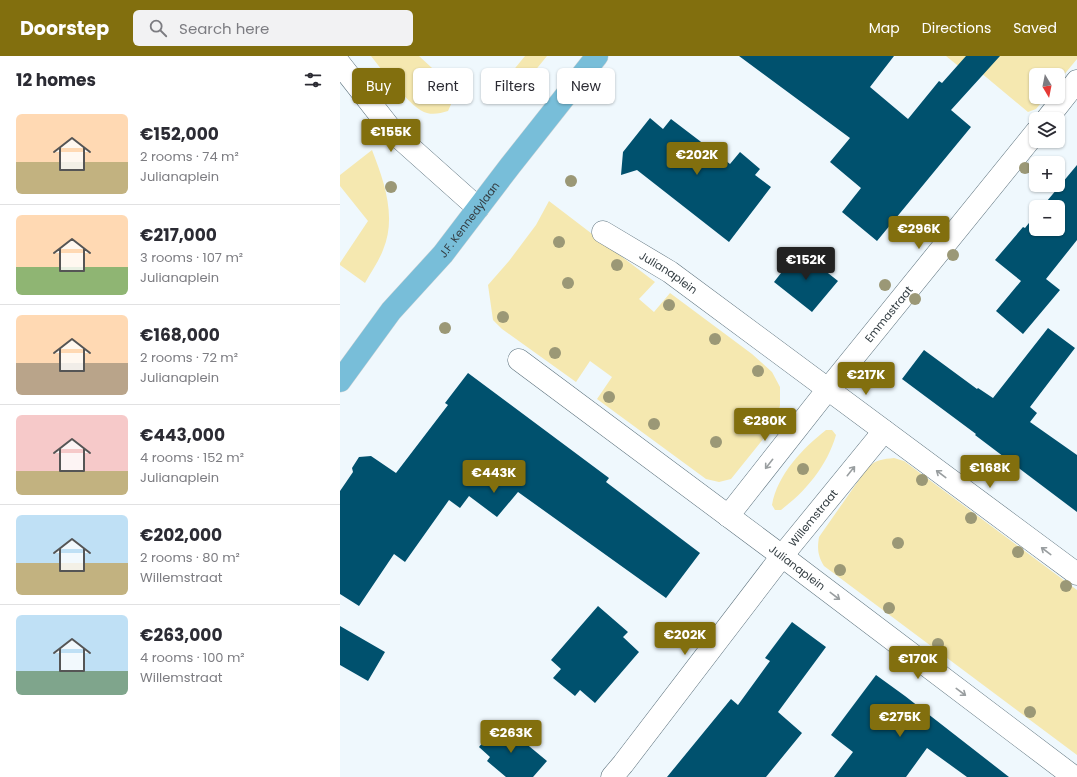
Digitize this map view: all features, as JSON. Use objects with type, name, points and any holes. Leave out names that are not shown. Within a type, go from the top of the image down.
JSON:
[{"type":"main road","name":"J.F. Kennedylaan","points":[[340,381],[391,311],[443,254],[597,56]]},
{"type":"street","points":[[340,64],[394,132],[478,208]]},
{"type":"street","points":[[1053,112],[1077,81]]},
{"type":"street","name":"Emmastraat","points":[[728,516],[828,389],[1029,141]]},
{"type":"street","name":"Julianaplein","points":[[604,232],[670,272],[1077,574]]},
{"type":"street","name":"Julianaplein","points":[[519,360],[782,556],[1074,777]]},
{"type":"street","name":"Willemstraat","points":[[612,777],[624,764],[782,556],[884,431]]},
{"type":"shaded area","points":[[371,56],[419,56],[432,68],[413,68],[413,104],[451,104],[448,111],[432,114],[427,113],[413,105],[405,97],[405,68],[380,68]]},
{"type":"shaded area","points":[[525,56],[547,56],[537,68],[515,68]]},
{"type":"shaded area","points":[[946,56],[1077,56],[1077,59],[1065,74],[1065,68],[1029,68],[1029,104],[1040,104],[1036,109],[1028,112],[968,62],[962,69]]},
{"type":"shaded area","points":[[372,150],[381,174],[387,199],[389,225],[387,238],[381,254],[365,283],[340,265],[368,221],[340,186],[340,175]]},
{"type":"shaded area","points":[[549,201],[655,282],[639,299],[654,312],[670,293],[752,354],[772,372],[780,387],[780,405],[776,423],[731,479],[719,482],[706,479],[597,399],[612,377],[590,361],[576,382],[502,329],[493,320],[488,285],[509,261],[536,225]]},
{"type":"shaded area","points":[[826,430],[832,430],[836,435],[821,467],[799,495],[781,510],[775,510],[772,505],[779,483],[785,473],[800,454]]},
{"type":"shaded area","points":[[894,458],[904,461],[1077,590],[1077,755],[824,566],[818,552],[819,537],[868,467],[880,460]]},
{"type":"building","points":[[739,56],[894,56],[870,87],[908,119],[939,81],[942,83],[966,56],[1000,56],[951,110],[971,127],[877,241],[842,212],[861,188],[830,162],[850,138]]},
{"type":"building","points":[[650,118],[663,129],[671,119],[730,164],[740,152],[760,169],[755,175],[771,187],[729,242],[637,170],[621,175],[623,152]]},
{"type":"building","points":[[1077,165],[1077,240],[1046,279],[1060,290],[1023,334],[996,311],[1021,281],[995,260],[1023,227],[1025,228],[1029,223],[1029,236],[1065,236],[1065,200],[1048,200],[1054,192],[1065,192],[1065,179]]},
{"type":"building","points":[[799,250],[838,281],[812,312],[774,282]]},
{"type":"building","points":[[1048,328],[1075,348],[1030,407],[1037,413],[1030,422],[1077,455],[1077,512],[902,379],[924,350],[977,389],[978,388],[993,398]]},
{"type":"building","points":[[468,373],[609,478],[606,482],[700,553],[666,598],[518,492],[497,517],[469,496],[460,508],[449,500],[405,562],[394,554],[359,606],[340,594],[340,491],[353,472],[352,468],[359,457],[371,456],[396,473],[448,405],[445,403]]},
{"type":"building","points":[[598,606],[628,632],[623,637],[639,652],[595,703],[580,690],[575,696],[553,678],[561,669],[551,660]]},
{"type":"building","points":[[792,622],[826,647],[778,712],[802,733],[766,777],[667,777],[731,699],[738,705],[770,661],[765,658]]},
{"type":"building","points":[[340,626],[385,652],[368,681],[340,665]]},
{"type":"building","points":[[876,675],[1009,777],[967,777],[927,748],[906,777],[834,777],[853,752],[831,735]]},
{"type":"building","points":[[500,722],[547,761],[533,777],[506,777],[487,761],[490,757],[479,747]]}]
